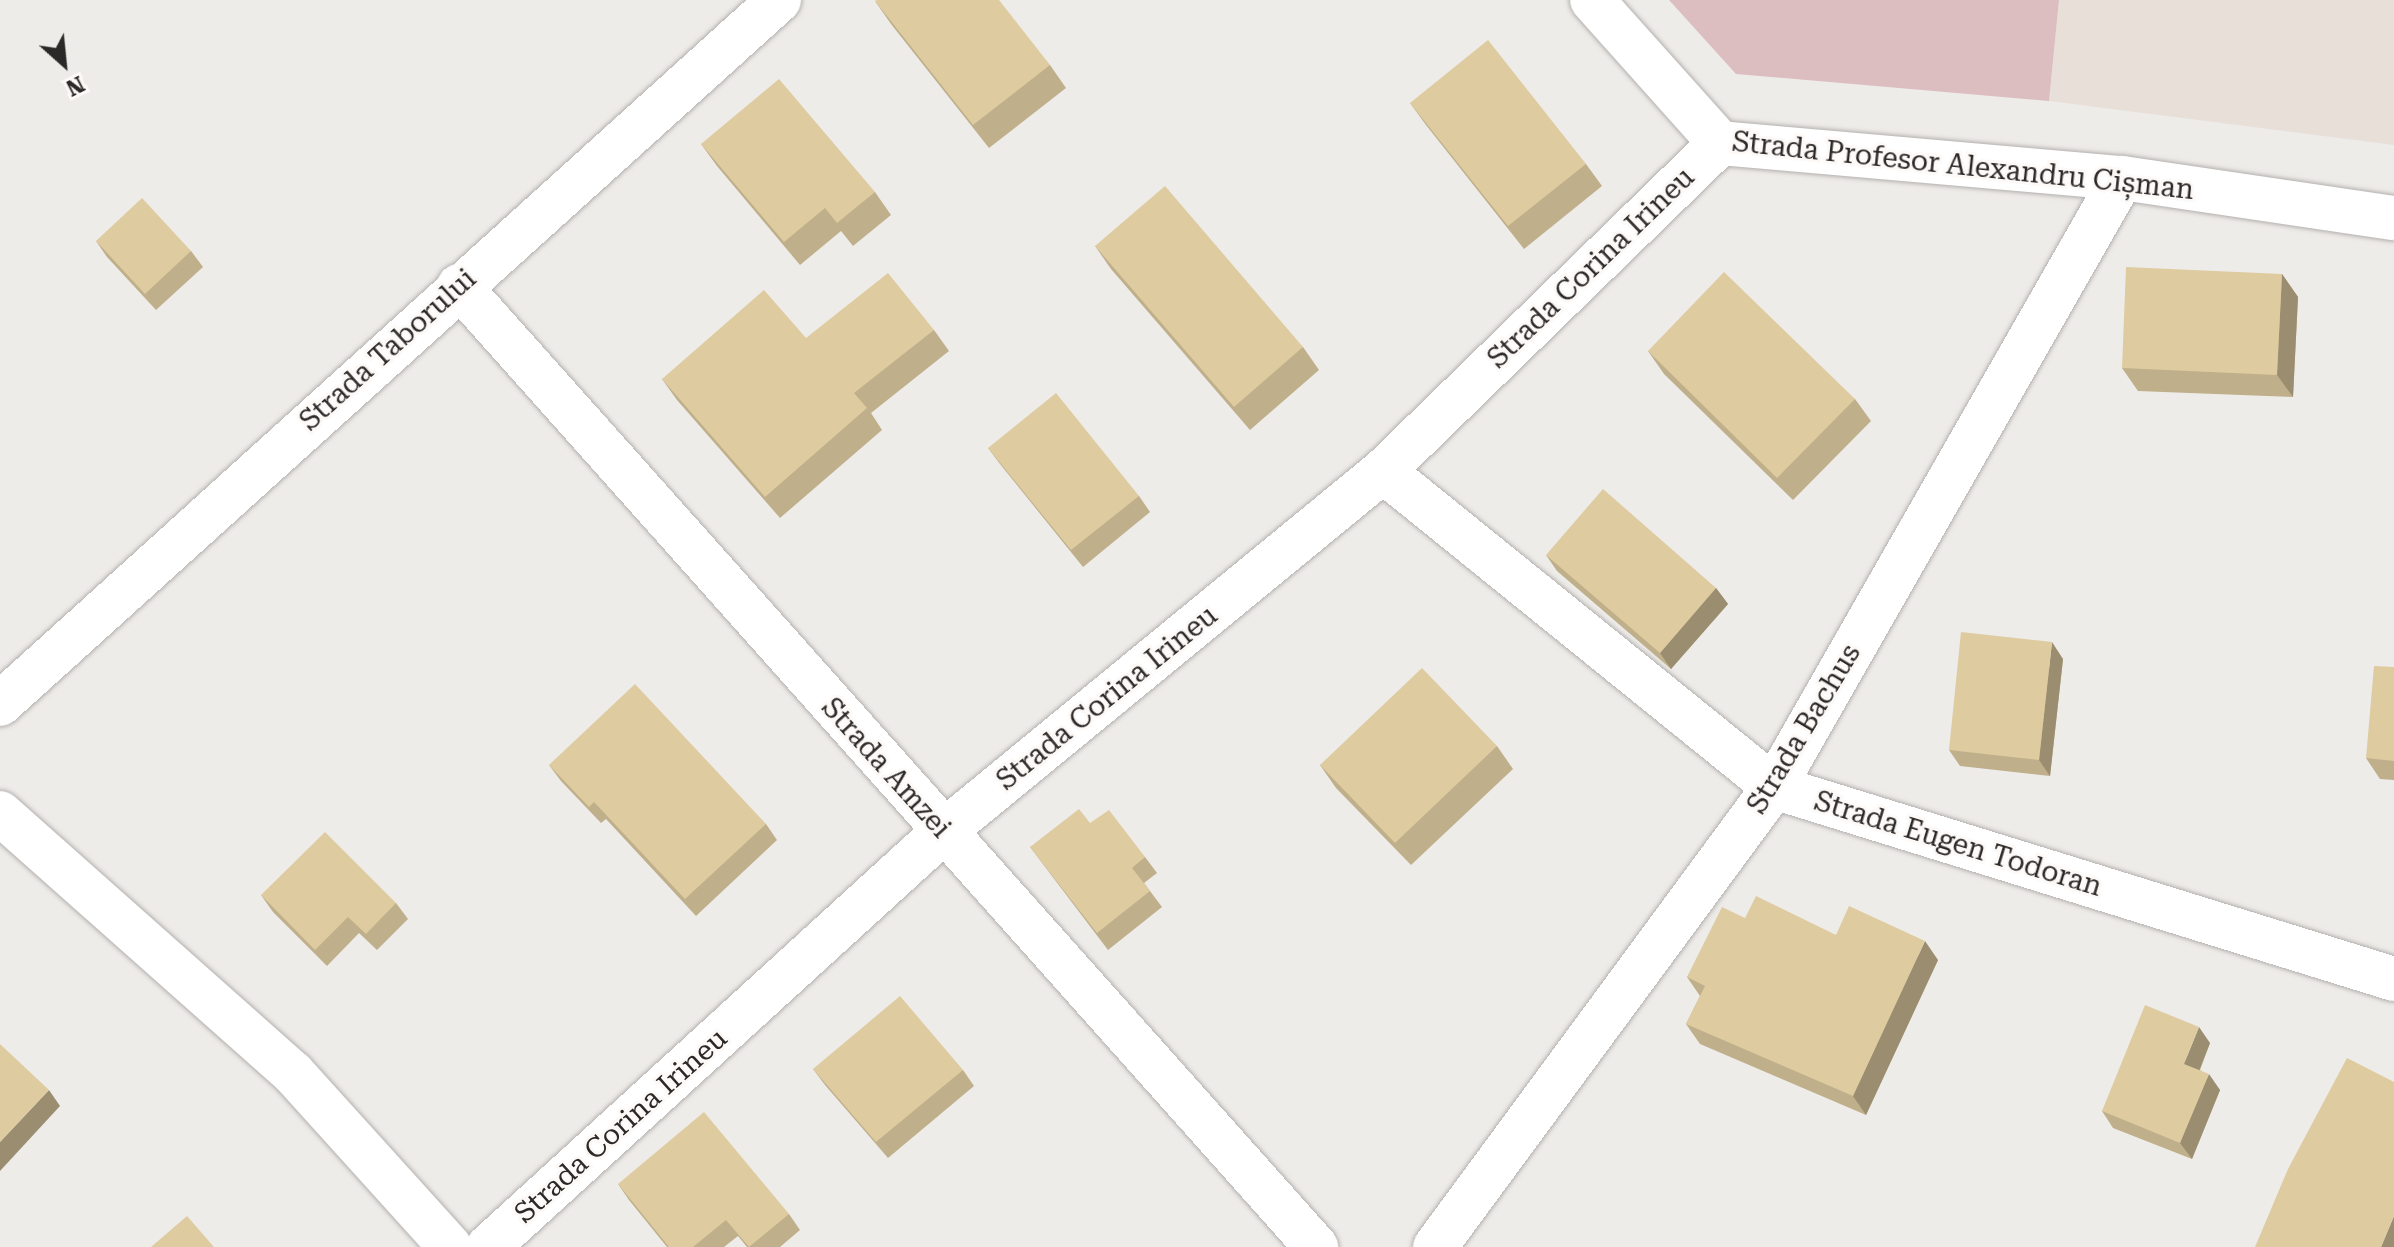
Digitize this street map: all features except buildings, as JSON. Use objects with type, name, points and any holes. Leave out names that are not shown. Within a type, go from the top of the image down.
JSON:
[{"type":"street","name":"Strada Taborului","points":[[0,704],[779,0]]},
{"type":"street","name":"Strada Profesor Alexandru Cișman","points":[[1592,0],[1720,143],[2122,178],[2394,218]]},
{"type":"street","name":"Strada Corina Irineu","points":[[488,1247],[943,832],[1383,471],[1720,143]]},
{"type":"street","name":"Strada Bachus","points":[[1435,1247],[1774,787],[2122,178]]},
{"type":"street","name":"Strada Amzei","points":[[459,286],[1316,1247]]},
{"type":"street","name":"Strada Eugen Todoran","points":[[1383,471],[1774,787],[2394,979]]},
{"type":"street","points":[[0,813],[293,1073],[450,1247]]},
{"type":"shaded area","points":[[1669,0],[2059,0],[2049,101],[1736,74]]},
{"type":"shaded area","points":[[2059,0],[2394,0],[2394,145],[2049,101]]}]
